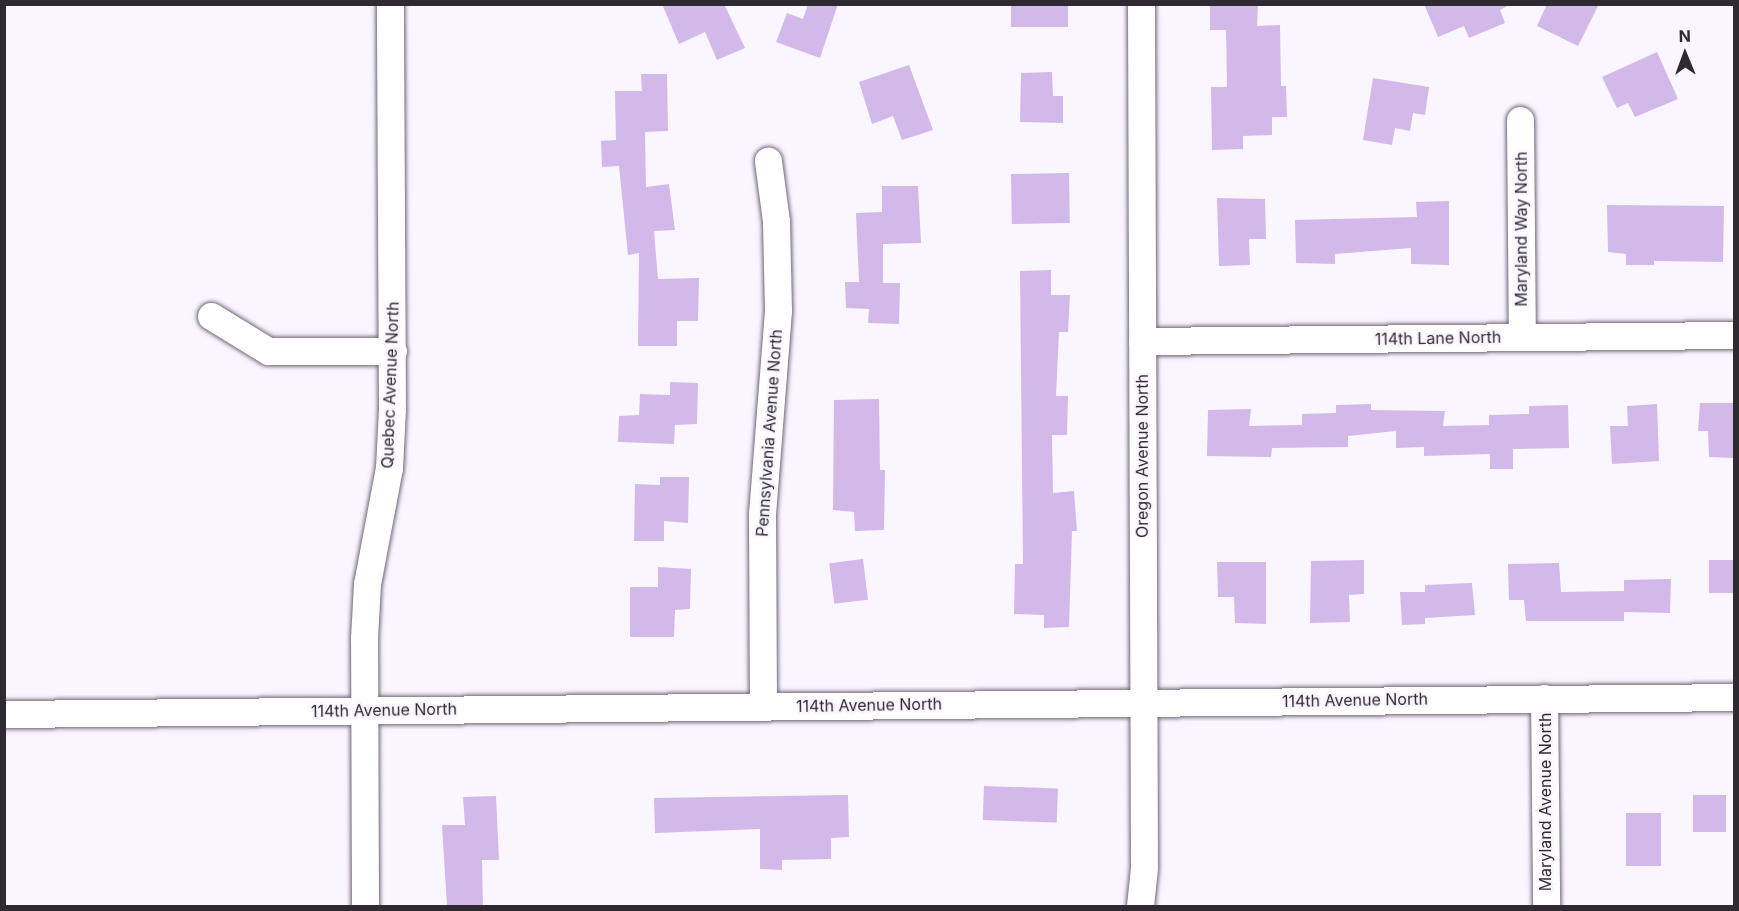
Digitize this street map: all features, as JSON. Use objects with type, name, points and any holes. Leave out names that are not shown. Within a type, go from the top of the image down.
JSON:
[{"type":"street","name":"Quebec Avenue North","points":[[364,906],[367,584],[390,468],[393,351],[390,4]]},
{"type":"street","name":"Oregon Avenue North","points":[[1140,906],[1144,867],[1141,4]]},
{"type":"street","name":"Maryland Way North","points":[[1521,120],[1522,337]]},
{"type":"street","name":"Pennsylvania Avenue North","points":[[763,706],[762,514],[778,310],[776,221],[768,161]]},
{"type":"street","points":[[211,316],[268,351],[393,351]]},
{"type":"street","name":"114th Lane North","points":[[1142,341],[1734,335]]},
{"type":"street","name":"114th Avenue North","points":[[4,714],[1734,697]]},
{"type":"street","name":"Maryland Avenue North","points":[[1544,698],[1546,906]]},
{"type":"building","points":[[662,4],[724,4],[745,48],[717,60],[705,32],[679,44]]},
{"type":"building","points":[[808,4],[838,4],[820,58],[776,42],[787,13],[803,19]]},
{"type":"building","points":[[1011,4],[1068,4],[1068,27],[1011,27]]},
{"type":"building","points":[[1210,4],[1258,4],[1257,26],[1280,25],[1281,86],[1286,86],[1287,117],[1272,117],[1272,135],[1243,136],[1243,149],[1212,150],[1211,87],[1227,87],[1226,30],[1210,30]]},
{"type":"building","points":[[1424,4],[1511,4],[1500,10],[1505,23],[1469,38],[1464,26],[1438,37]]},
{"type":"building","points":[[1547,4],[1599,4],[1578,46],[1537,26]]},
{"type":"building","points":[[1657,52],[1678,99],[1635,117],[1628,103],[1617,108],[1602,77]]},
{"type":"building","points":[[909,65],[933,130],[902,140],[893,116],[872,124],[859,82]]},
{"type":"building","points":[[1052,72],[1053,96],[1063,96],[1063,123],[1020,122],[1021,73]]},
{"type":"building","points":[[641,74],[667,74],[668,131],[645,132],[646,187],[669,184],[675,230],[654,231],[658,279],[699,278],[698,321],[677,321],[677,346],[638,346],[639,253],[628,255],[619,166],[602,167],[601,141],[616,140],[615,91],[642,91]]},
{"type":"building","points":[[1373,78],[1429,87],[1425,115],[1413,113],[1410,131],[1395,128],[1392,145],[1363,140]]},
{"type":"building","points":[[1069,173],[1070,223],[1012,224],[1011,174]]},
{"type":"building","points":[[882,186],[918,186],[921,243],[883,244],[883,283],[900,283],[899,324],[868,323],[869,309],[846,308],[845,282],[859,282],[856,213],[882,212]]},
{"type":"building","points":[[1217,198],[1265,199],[1266,239],[1249,239],[1250,265],[1219,266]]},
{"type":"building","points":[[1449,201],[1449,265],[1411,264],[1411,248],[1335,254],[1335,264],[1296,263],[1295,220],[1417,217],[1416,202]]},
{"type":"building","points":[[1607,205],[1724,206],[1723,262],[1654,261],[1654,265],[1626,265],[1626,254],[1608,252]]},
{"type":"building","points":[[1051,270],[1051,295],[1070,295],[1068,332],[1059,332],[1056,396],[1068,396],[1067,435],[1052,435],[1053,493],[1074,491],[1077,531],[1072,531],[1069,627],[1044,628],[1044,615],[1014,614],[1015,564],[1023,564],[1020,271]]},
{"type":"building","points":[[670,382],[698,383],[697,424],[675,425],[674,444],[618,442],[619,416],[639,415],[640,394],[670,395]]},
{"type":"building","points":[[879,399],[880,470],[885,470],[884,530],[855,531],[854,512],[833,510],[834,400]]},
{"type":"building","points":[[1700,403],[1734,403],[1734,458],[1709,457],[1708,431],[1698,431]]},
{"type":"building","points":[[1371,404],[1371,410],[1445,411],[1443,426],[1489,425],[1489,415],[1529,414],[1529,406],[1568,405],[1569,448],[1513,449],[1513,469],[1490,469],[1490,454],[1424,456],[1424,447],[1396,448],[1396,431],[1348,436],[1348,447],[1272,448],[1271,457],[1207,456],[1208,410],[1251,409],[1249,426],[1302,425],[1302,414],[1336,413],[1336,405]]},
{"type":"building","points":[[1657,404],[1659,461],[1612,464],[1610,426],[1628,426],[1627,406]]},
{"type":"building","points":[[660,477],[689,477],[688,523],[664,521],[664,541],[634,541],[635,484],[660,485]]},
{"type":"building","points":[[863,559],[868,600],[834,604],[829,563]]},
{"type":"building","points":[[1364,560],[1364,594],[1349,595],[1350,622],[1310,623],[1311,561]]},
{"type":"building","points":[[1709,560],[1734,560],[1734,593],[1709,593]]},
{"type":"building","points":[[1217,562],[1266,562],[1266,624],[1235,623],[1234,597],[1218,597]]},
{"type":"building","points":[[1559,563],[1561,592],[1624,591],[1624,580],[1671,579],[1670,613],[1624,612],[1624,621],[1526,621],[1524,600],[1509,600],[1508,564]]},
{"type":"building","points":[[658,567],[691,569],[690,609],[675,610],[674,637],[630,637],[630,587],[658,587]]},
{"type":"building","points":[[1472,583],[1475,615],[1425,618],[1425,624],[1402,625],[1400,592],[1425,592],[1425,585]]},
{"type":"building","points":[[984,786],[1058,789],[1057,823],[983,820]]},
{"type":"building","points":[[848,795],[849,837],[831,838],[831,859],[782,860],[782,870],[760,869],[760,829],[655,833],[654,798]]},
{"type":"building","points":[[1693,795],[1726,795],[1726,832],[1693,832]]},
{"type":"building","points":[[496,796],[499,860],[482,860],[483,906],[447,906],[442,825],[465,825],[463,797]]},
{"type":"building","points":[[1626,813],[1661,813],[1661,866],[1626,866]]}]
